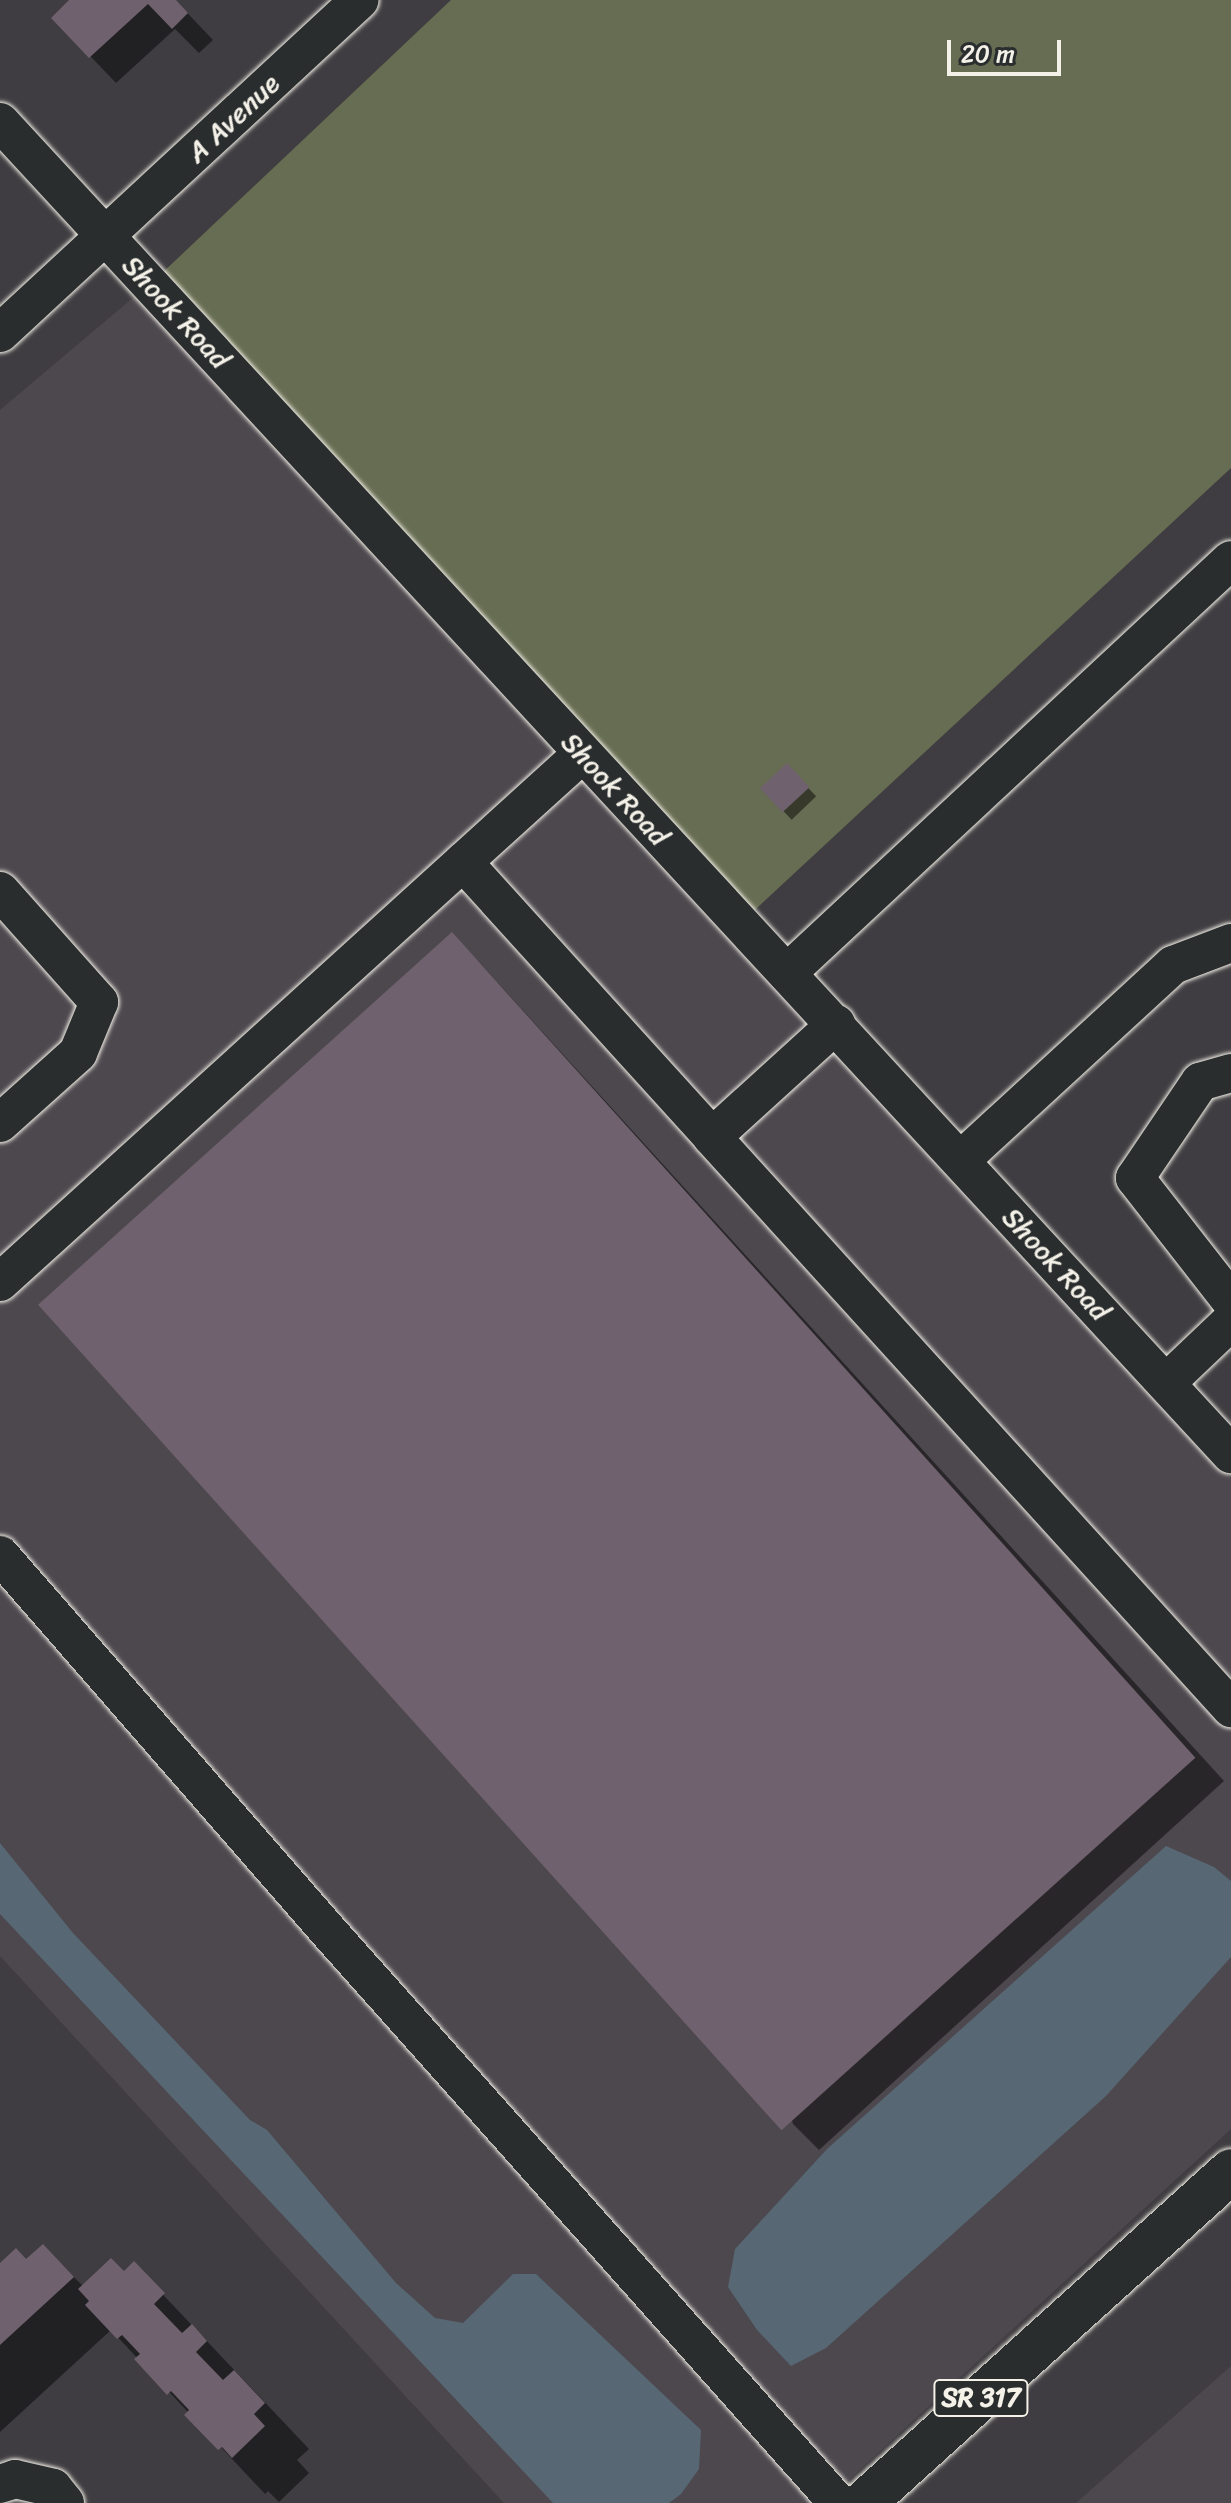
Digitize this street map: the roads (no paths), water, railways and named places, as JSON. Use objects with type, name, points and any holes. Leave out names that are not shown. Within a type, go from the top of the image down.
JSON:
[{"type":"main road","name":"SR 317","points":[[864,2503],[1231,2171]]},
{"type":"street","name":"A Avenue","points":[[0,333],[360,0]]},
{"type":"street","name":"Shook Road","points":[[0,122],[1231,1454]]},
{"type":"street","points":[[787,973],[1231,560]]},
{"type":"street","points":[[0,1282],[582,754]]},
{"type":"street","points":[[463,862],[1231,1708]]},
{"type":"street","points":[[0,891],[99,1002],[78,1053],[0,1123]]},
{"type":"street","points":[[961,1160],[1173,965],[1231,943]]},
{"type":"street","points":[[712,1137],[836,1024]]},
{"type":"street","points":[[1231,1073],[1200,1082],[1135,1178],[1231,1301]]},
{"type":"street","points":[[1166,1383],[1231,1321]]},
{"type":"street","points":[[0,1555],[329,1932],[838,2503]]},
{"type":"street","points":[[0,2484],[15,2479],[53,2488],[65,2503]]},
{"type":"water","points":[[0,1843],[73,1933],[250,2120],[267,2130],[396,2283],[435,2318],[463,2323],[513,2274],[536,2274],[701,2430],[699,2469],[681,2494],[669,2503],[553,2503],[0,1914]]},
{"type":"water","points":[[1166,1846],[1214,1867],[1231,1881],[1231,1957],[1106,2096],[826,2348],[791,2366],[757,2330],[728,2287],[735,2249],[827,2149]]}]
